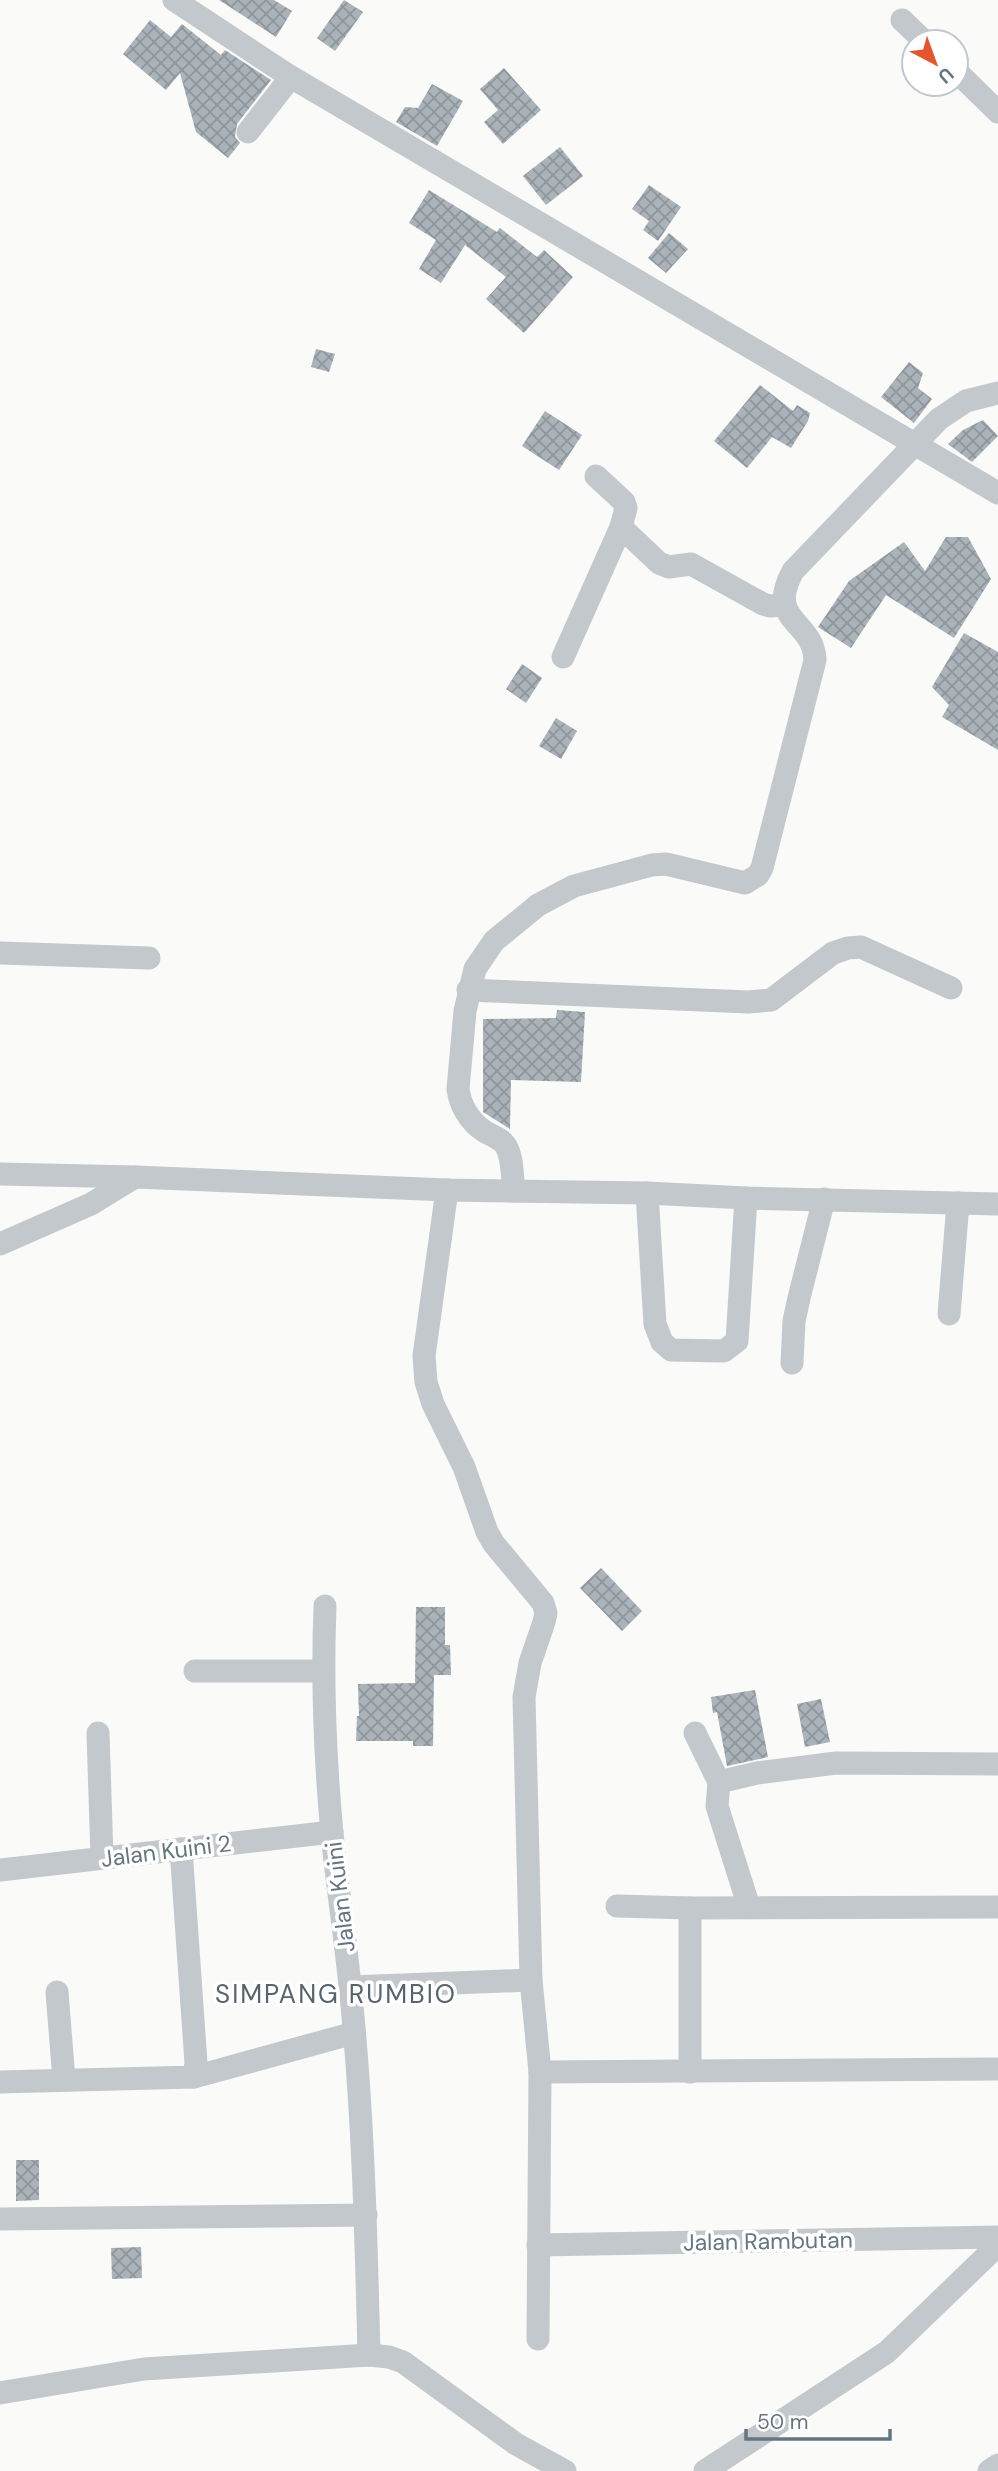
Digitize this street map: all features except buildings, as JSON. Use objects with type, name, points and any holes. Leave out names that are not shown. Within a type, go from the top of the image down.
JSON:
[{"type":"street","points":[[174,0],[291,76],[998,493]]},
{"type":"street","points":[[902,20],[910,28]]},
{"type":"street","points":[[248,132],[291,76]]},
{"type":"street","points":[[970,85],[998,112]]},
{"type":"street","points":[[514,1191],[505,1143],[482,1130],[463,1109],[459,1100],[468,989],[475,969],[494,941],[538,905],[574,886],[652,865],[666,864],[745,883],[758,875],[815,660],[815,651],[784,605],[783,595],[793,571],[952,409],[967,401],[998,393]]},
{"type":"street","points":[[563,657],[621,527],[626,508],[624,502],[596,476]]},
{"type":"street","points":[[621,527],[663,565],[669,567],[691,564],[763,604],[784,605]]},
{"type":"street","points":[[468,989],[771,1000],[833,953],[861,947],[951,988]]},
{"type":"street","points":[[0,953],[149,958]]},
{"type":"street","points":[[0,1174],[447,1190],[998,1204]]},
{"type":"street","points":[[0,1244],[91,1204],[135,1177]]},
{"type":"street","points":[[447,1190],[424,1356],[426,1382],[433,1404],[464,1466],[487,1532],[543,1603],[546,1613],[530,1664],[524,1697],[531,1980],[540,2072],[538,2339]]},
{"type":"street","points":[[647,1193],[655,1324],[662,1342],[671,1350],[724,1351],[737,1341],[746,1198]]},
{"type":"street","points":[[792,1363],[794,1321],[824,1199]]},
{"type":"street","points":[[949,1314],[958,1203]]},
{"type":"street","name":"Jalan Kuini","points":[[325,1606],[322,1671],[332,1832],[351,1987],[366,2215],[369,2355]]},
{"type":"street","points":[[195,1671],[322,1671]]},
{"type":"street","points":[[695,1732],[719,1782],[717,1806],[750,1907]]},
{"type":"street","points":[[98,1733],[102,1858]]},
{"type":"street","points":[[719,1782],[757,1773],[836,1763],[998,1764]]},
{"type":"street","name":"Jalan Kuini 2","points":[[0,1870],[332,1832]]},
{"type":"street","points":[[181,1849],[194,2077]]},
{"type":"street","points":[[617,1906],[998,1907]]},
{"type":"street","points":[[690,1908],[690,2072]]},
{"type":"street","points":[[351,1987],[531,1980]]},
{"type":"street","points":[[57,1992],[64,2080]]},
{"type":"street","points":[[0,2082],[194,2077],[354,2033]]},
{"type":"street","points":[[540,2072],[998,2069]]},
{"type":"street","points":[[0,2219],[366,2215]]},
{"type":"street","name":"Jalan Rambutan","points":[[538,2245],[998,2237]]},
{"type":"street","points":[[705,2471],[887,2352],[998,2245]]},
{"type":"street","points":[[0,2393],[144,2369],[369,2355],[389,2357],[403,2362],[516,2444],[565,2471]]},
{"type":"street","points":[[989,2471],[998,2465]]},
{"type":"district","name":"SIMPANG RUMBIO","points":[[336,1994]]}]
